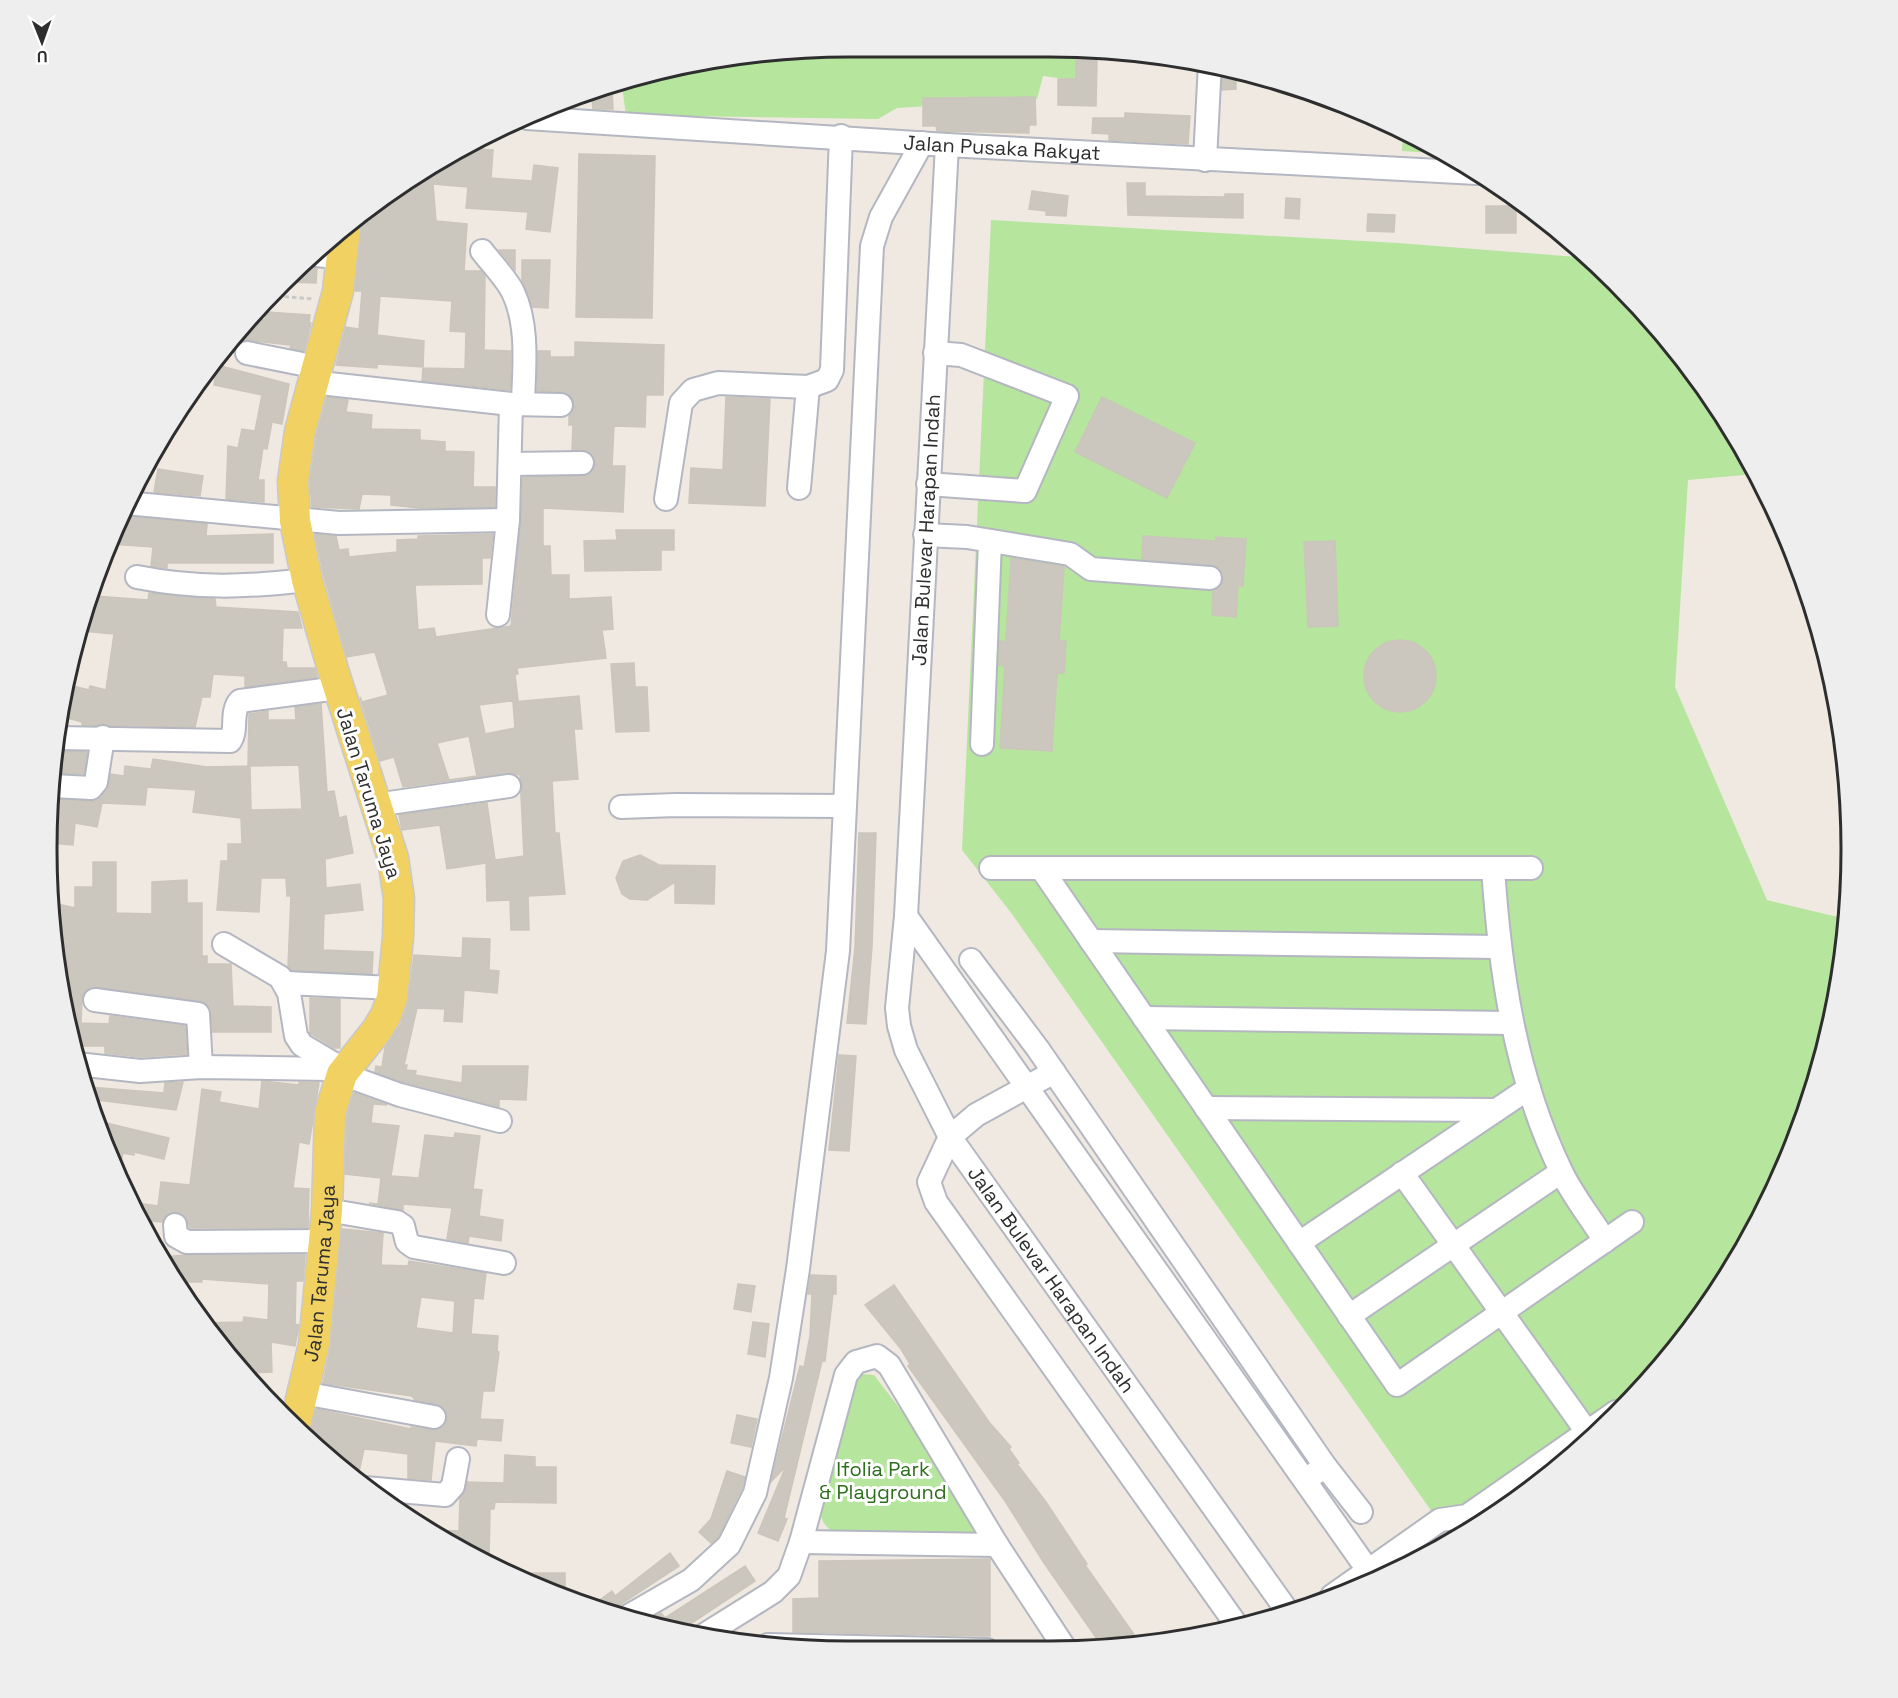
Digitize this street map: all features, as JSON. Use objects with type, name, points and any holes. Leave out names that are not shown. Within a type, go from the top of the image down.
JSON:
[{"type":"main road","name":"Jalan Taruma Jaya","points":[[299,1407],[314,1344],[327,1210],[330,1113],[343,1072],[378,1030],[386,1015],[393,988],[398,937],[397,876],[338,688],[307,580],[295,521],[295,458],[314,375],[336,301],[330,257]]},
{"type":"street","points":[[1204,159],[1209,73]]},
{"type":"street","name":"Jalan Pusaka Rakyat","points":[[542,119],[841,136],[947,145],[1460,172]]},
{"type":"street","points":[[666,499],[681,403],[693,390],[717,383],[808,387],[827,380],[832,370],[841,136]]},
{"type":"street","points":[[636,1612],[691,1580],[729,1545],[755,1493],[781,1378],[798,1269],[838,951],[872,246],[881,216],[922,143]]},
{"type":"street","name":"Jalan Bulevar Harapan Indah","points":[[947,145],[942,204],[906,916],[897,1008],[899,1026],[906,1050],[950,1137],[1283,1605]]},
{"type":"street","points":[[482,252],[513,291],[521,314],[524,349],[510,464],[508,520],[498,615]]},
{"type":"street","points":[[247,353],[314,375],[517,404],[561,405]]},
{"type":"street","points":[[928,484],[1024,491],[1067,396],[961,355],[935,353]]},
{"type":"street","points":[[799,488],[808,387]]},
{"type":"street","points":[[510,464],[582,463]]},
{"type":"street","points":[[136,505],[295,521],[339,523],[508,520]]},
{"type":"street","points":[[926,535],[990,541],[1070,554],[1091,569],[1210,578]]},
{"type":"street","points":[[982,744],[990,541]]},
{"type":"street","points":[[137,577],[179,586],[221,588],[307,580]]},
{"type":"street","points":[[65,738],[231,741],[235,707],[240,701],[338,688]]},
{"type":"street","points":[[60,786],[91,788],[96,782],[103,737]]},
{"type":"street","points":[[375,806],[509,786]]},
{"type":"street","points":[[621,807],[844,806]]},
{"type":"street","points":[[992,868],[1531,868]]},
{"type":"street","points":[[1041,868],[1397,1385],[1632,1222]]},
{"type":"street","points":[[1493,868],[1498,947],[1510,1023],[1529,1088],[1561,1172],[1605,1241]]},
{"type":"street","points":[[906,916],[1027,1086],[1316,1472],[1361,1512]]},
{"type":"street","points":[[1091,941],[1498,947]]},
{"type":"street","points":[[224,944],[272,972],[286,983],[393,988]]},
{"type":"street","points":[[970,960],[1054,1072],[1316,1472],[1371,1572]]},
{"type":"street","points":[[286,983],[296,1036],[302,1045],[343,1072]]},
{"type":"street","points":[[95,1000],[198,1014],[201,1067]]},
{"type":"street","points":[[1144,1018],[1510,1023]]},
{"type":"street","points":[[87,1065],[140,1071],[201,1067],[328,1069],[343,1072],[400,1095],[500,1121]]},
{"type":"street","points":[[1054,1072],[976,1115],[950,1137],[929,1182],[936,1202],[1232,1619]]},
{"type":"street","points":[[1299,1243],[1529,1088]]},
{"type":"street","points":[[1206,1108],[1496,1110]]},
{"type":"street","points":[[1349,1316],[1561,1172]]},
{"type":"street","points":[[1402,1173],[1586,1430]]},
{"type":"street","points":[[327,1210],[397,1222],[403,1226],[406,1242],[414,1246],[504,1263]]},
{"type":"street","points":[[175,1225],[176,1236],[187,1242],[324,1241]]},
{"type":"street","points":[[714,1629],[773,1592],[789,1576],[801,1542],[846,1375],[856,1362],[877,1356],[890,1365],[997,1545],[1060,1641]]},
{"type":"street","points":[[299,1407],[434,1418]]},
{"type":"street","points":[[384,1490],[445,1495],[453,1486],[458,1459]]},
{"type":"street","points":[[1481,1513],[1537,1472]]},
{"type":"street","points":[[1382,1567],[1440,1520],[1468,1521]]},
{"type":"street","points":[[801,1542],[997,1545]]},
{"type":"path","points":[[282,296],[336,301]]},
{"type":"green space","points":[[849,57],[1082,58],[1081,81],[1043,76],[1037,99],[897,108],[878,119],[626,115],[623,90],[694,72],[746,64]]},
{"type":"green space","points":[[1403,141],[1425,152],[1402,151]]},
{"type":"green space","points":[[991,220],[1398,243],[1574,257],[1609,289],[1644,327],[1708,409],[1746,475],[1688,480],[1675,687],[1767,900],[1837,917],[1826,1004],[1799,1104],[1781,1152],[1759,1199],[1708,1289],[1644,1371],[1609,1409],[1531,1477],[1489,1508],[1447,1534],[1012,914],[962,850]]},
{"type":"green space","name":"Ifolia Park & Playground","points":[[861,1374],[874,1375],[914,1427],[976,1521],[975,1531],[965,1537],[836,1534],[825,1525],[820,1504],[851,1393]]},
{"type":"building","points":[[1076,59],[1097,60],[1096,106],[1058,105],[1058,79],[1076,79]]},
{"type":"building","points":[[1223,76],[1236,80],[1236,89],[1222,90]]},
{"type":"building","points":[[612,94],[613,109],[593,109],[592,100]]},
{"type":"building","points":[[1035,97],[1036,125],[1029,125],[1029,133],[937,131],[936,126],[923,126],[923,98]]},
{"type":"building","points":[[1125,113],[1190,116],[1188,144],[1109,140],[1109,134],[1092,133],[1093,118],[1125,118]]},
{"type":"building","points":[[480,149],[493,150],[491,178],[532,181],[534,165],[558,168],[550,232],[526,229],[528,212],[466,208],[468,187],[433,184],[436,221],[467,224],[464,271],[481,271],[485,276],[484,350],[511,351],[510,390],[422,381],[423,368],[465,369],[466,332],[450,331],[452,301],[380,296],[377,335],[424,341],[423,367],[377,364],[377,368],[336,365],[346,327],[359,329],[362,291],[355,291],[361,226],[409,190]]},
{"type":"building","points":[[579,154],[655,156],[652,318],[576,317]]},
{"type":"building","points":[[1127,183],[1145,183],[1145,196],[1225,197],[1225,194],[1243,194],[1243,218],[1128,215]]},
{"type":"building","points":[[1032,191],[1068,196],[1066,216],[1046,215],[1046,211],[1029,209]]},
{"type":"building","points":[[1286,198],[1300,199],[1299,219],[1285,218]]},
{"type":"building","points":[[1486,206],[1511,206],[1516,210],[1516,233],[1486,233]]},
{"type":"building","points":[[1368,214],[1395,215],[1394,232],[1367,231]]},
{"type":"building","points":[[499,250],[515,250],[515,270],[509,262]]},
{"type":"building","points":[[522,260],[550,260],[548,308],[532,307],[522,281]]},
{"type":"building","points":[[313,267],[317,269],[316,283],[296,282]]},
{"type":"building","points":[[268,312],[310,315],[309,323],[311,323],[304,351],[290,348],[291,345],[243,340],[261,319],[265,320]]},
{"type":"building","points":[[575,342],[664,345],[663,395],[646,395],[645,427],[614,426],[612,466],[625,466],[623,512],[543,508],[543,546],[550,546],[551,575],[569,575],[569,599],[611,597],[613,629],[602,630],[606,658],[517,668],[518,674],[515,674],[518,700],[479,705],[485,734],[515,728],[513,702],[579,696],[582,729],[574,729],[578,779],[552,781],[555,833],[559,833],[565,894],[528,896],[529,930],[511,930],[510,900],[487,901],[486,863],[447,869],[440,825],[402,830],[399,815],[487,803],[495,860],[524,856],[520,775],[507,773],[403,787],[394,757],[380,761],[360,697],[362,702],[388,695],[375,652],[347,657],[324,576],[315,534],[336,536],[339,550],[348,549],[349,557],[397,552],[397,540],[418,539],[418,536],[493,534],[490,558],[482,558],[482,584],[415,585],[418,630],[434,628],[436,637],[511,626],[523,477],[583,476],[589,474],[595,463],[589,452],[572,450],[573,425],[569,425],[569,416],[574,406],[572,398],[562,392],[537,391],[538,351],[550,351],[550,357],[575,357]],"holes":[[[469,736],[477,776],[449,780],[437,743]]]},
{"type":"building","points":[[222,366],[289,384],[282,424],[272,422],[267,449],[263,448],[258,480],[264,480],[264,502],[226,499],[228,446],[238,448],[242,429],[255,431],[262,395],[214,385],[216,374]]},
{"type":"building","points":[[327,397],[348,400],[346,412],[372,415],[371,429],[420,430],[420,440],[445,442],[445,451],[474,452],[473,487],[495,487],[495,507],[420,508],[391,505],[391,495],[362,494],[359,509],[312,507],[310,482],[317,434]]},
{"type":"building","points":[[726,397],[770,399],[765,506],[689,503],[691,468],[723,470]]},
{"type":"building","points":[[1102,397],[1195,443],[1167,498],[1075,452]]},
{"type":"building","points":[[158,469],[203,476],[200,496],[154,492]]},
{"type":"building","points":[[131,516],[207,524],[206,536],[273,534],[273,563],[167,563],[167,568],[151,566],[153,547],[118,544]]},
{"type":"building","points":[[616,530],[674,530],[674,550],[661,550],[661,570],[585,571],[584,541],[617,540]]},
{"type":"building","points":[[1143,536],[1216,541],[1216,537],[1246,539],[1243,586],[1238,586],[1236,617],[1212,615],[1213,591],[1221,586],[1223,580],[1218,567],[1142,559]]},
{"type":"building","points":[[1335,541],[1338,626],[1308,627],[1304,542]]},
{"type":"building","points":[[1011,558],[1064,567],[1059,641],[1066,641],[1064,673],[1057,673],[1052,751],[1000,748],[1005,666],[999,665],[1000,641],[1006,642]]},
{"type":"building","points":[[149,593],[215,599],[216,607],[298,612],[302,628],[283,628],[282,662],[286,662],[287,668],[315,668],[317,677],[245,687],[245,676],[213,674],[210,697],[202,697],[195,727],[82,725],[82,722],[68,718],[74,686],[89,690],[90,686],[106,690],[114,634],[88,631],[98,596],[148,600]]},
{"type":"building","points":[[1407,640],[1426,650],[1434,662],[1436,676],[1434,690],[1426,702],[1414,710],[1393,712],[1374,702],[1366,690],[1364,669],[1374,650],[1386,642]]},
{"type":"building","points":[[634,663],[635,687],[647,687],[649,731],[616,732],[611,664]]},
{"type":"building","points":[[321,704],[327,792],[334,791],[339,818],[346,816],[353,853],[325,859],[326,888],[360,884],[363,910],[324,914],[323,950],[373,952],[372,974],[291,970],[288,966],[291,896],[287,896],[286,878],[261,878],[259,912],[217,910],[221,861],[228,861],[228,844],[242,844],[241,818],[193,812],[196,790],[147,787],[145,805],[102,803],[97,827],[75,823],[73,845],[57,844],[59,799],[96,801],[107,790],[111,774],[124,776],[125,766],[151,769],[153,759],[207,767],[250,766],[251,810],[302,809],[299,765],[248,766],[249,714],[268,711],[268,720],[296,720],[295,707]]},
{"type":"building","points":[[63,751],[87,752],[84,774],[61,773]]},
{"type":"building","points":[[859,833],[876,833],[872,946],[866,1024],[847,1023],[855,948]]},
{"type":"building","points":[[640,855],[659,865],[715,866],[714,904],[675,903],[675,882],[647,900],[630,899],[622,894],[616,878],[623,861]]},
{"type":"building","points":[[93,862],[116,862],[116,913],[152,914],[152,882],[187,880],[187,903],[202,903],[202,956],[207,956],[207,964],[231,964],[233,1006],[271,1007],[271,1032],[213,1032],[211,1013],[205,1003],[96,987],[85,991],[82,998],[81,1023],[109,1024],[110,1016],[185,1026],[187,1054],[140,1057],[105,1053],[105,1046],[82,1046],[72,1004],[59,905],[75,908],[75,887],[93,887]]},
{"type":"building","points":[[463,938],[490,939],[489,970],[499,971],[497,993],[464,990],[462,1022],[444,1021],[445,1009],[417,1008],[404,1065],[407,1065],[406,1070],[416,1071],[415,1075],[462,1083],[463,1066],[528,1066],[526,1100],[499,1099],[499,1107],[375,1072],[376,1066],[382,1067],[385,1047],[401,1024],[408,1004],[414,955],[462,958]]},
{"type":"building","points":[[310,998],[340,999],[340,1048],[334,1048],[310,1033]]},
{"type":"building","points":[[839,1055],[856,1056],[849,1151],[829,1150]]},
{"type":"building","points":[[262,1081],[299,1085],[299,1082],[319,1083],[309,1144],[299,1142],[293,1188],[309,1189],[308,1228],[190,1228],[186,1217],[174,1212],[167,1214],[162,1222],[150,1221],[141,1204],[158,1206],[161,1182],[190,1185],[202,1089],[221,1092],[219,1102],[259,1109]]},
{"type":"building","points":[[183,1082],[176,1110],[98,1100],[94,1087],[164,1093],[165,1083]]},
{"type":"building","points":[[354,1093],[387,1105],[373,1104],[371,1123],[399,1126],[391,1176],[419,1178],[425,1135],[454,1138],[455,1133],[480,1136],[473,1189],[482,1190],[479,1216],[503,1220],[501,1241],[469,1236],[468,1243],[447,1239],[452,1208],[403,1204],[403,1210],[369,1203],[378,1204],[381,1178],[345,1174],[347,1116]]},
{"type":"building","points":[[106,1123],[169,1138],[164,1159],[134,1152],[134,1155],[123,1153],[121,1161]]},
{"type":"building","points":[[342,1229],[383,1233],[381,1265],[408,1266],[409,1261],[486,1273],[483,1299],[474,1298],[471,1334],[498,1336],[497,1351],[499,1352],[494,1391],[483,1391],[480,1419],[503,1420],[501,1441],[477,1439],[476,1446],[435,1441],[431,1480],[408,1478],[408,1454],[364,1449],[359,1471],[310,1428],[316,1409],[411,1429],[411,1427],[438,1430],[447,1419],[442,1406],[415,1400],[412,1396],[323,1383],[331,1346]],"holes":[[[421,1297],[455,1301],[453,1333],[416,1328]]]},
{"type":"building","points":[[305,1255],[303,1281],[296,1281],[295,1324],[299,1325],[295,1346],[271,1342],[272,1372],[256,1373],[215,1323],[243,1322],[244,1317],[268,1320],[269,1284],[202,1279],[202,1282],[186,1282],[170,1256]]},
{"type":"building","points":[[811,1275],[836,1276],[836,1294],[833,1294],[825,1361],[822,1361],[784,1518],[787,1519],[778,1541],[758,1533],[786,1466],[771,1482],[800,1366],[804,1367],[810,1336],[812,1294],[808,1294]]},
{"type":"building","points":[[738,1284],[755,1286],[751,1312],[734,1309]]},
{"type":"building","points":[[894,1285],[989,1422],[1011,1447],[1009,1449],[1019,1463],[1017,1464],[1046,1502],[1087,1564],[1085,1565],[1135,1636],[1097,1639],[1044,1563],[1005,1501],[908,1366],[910,1364],[901,1349],[865,1305]]},
{"type":"building","points":[[753,1322],[769,1324],[765,1357],[748,1354]]},
{"type":"building","points":[[737,1415],[757,1419],[751,1447],[731,1443]]},
{"type":"building","points":[[505,1455],[535,1457],[535,1467],[556,1467],[556,1503],[495,1502],[494,1509],[490,1509],[489,1554],[446,1530],[459,1531],[460,1499],[467,1482],[504,1483]]},
{"type":"building","points":[[727,1471],[745,1477],[718,1537],[711,1543],[699,1532],[711,1519]]},
{"type":"building","points":[[670,1553],[679,1566],[618,1606],[600,1600],[612,1591],[615,1596]]},
{"type":"building","points":[[990,1559],[990,1636],[793,1632],[793,1599],[819,1598],[819,1561]]},
{"type":"building","points":[[745,1566],[755,1581],[689,1625],[655,1617],[661,1613],[665,1618]]},
{"type":"building","points":[[529,1573],[565,1573],[565,1588]]}]
